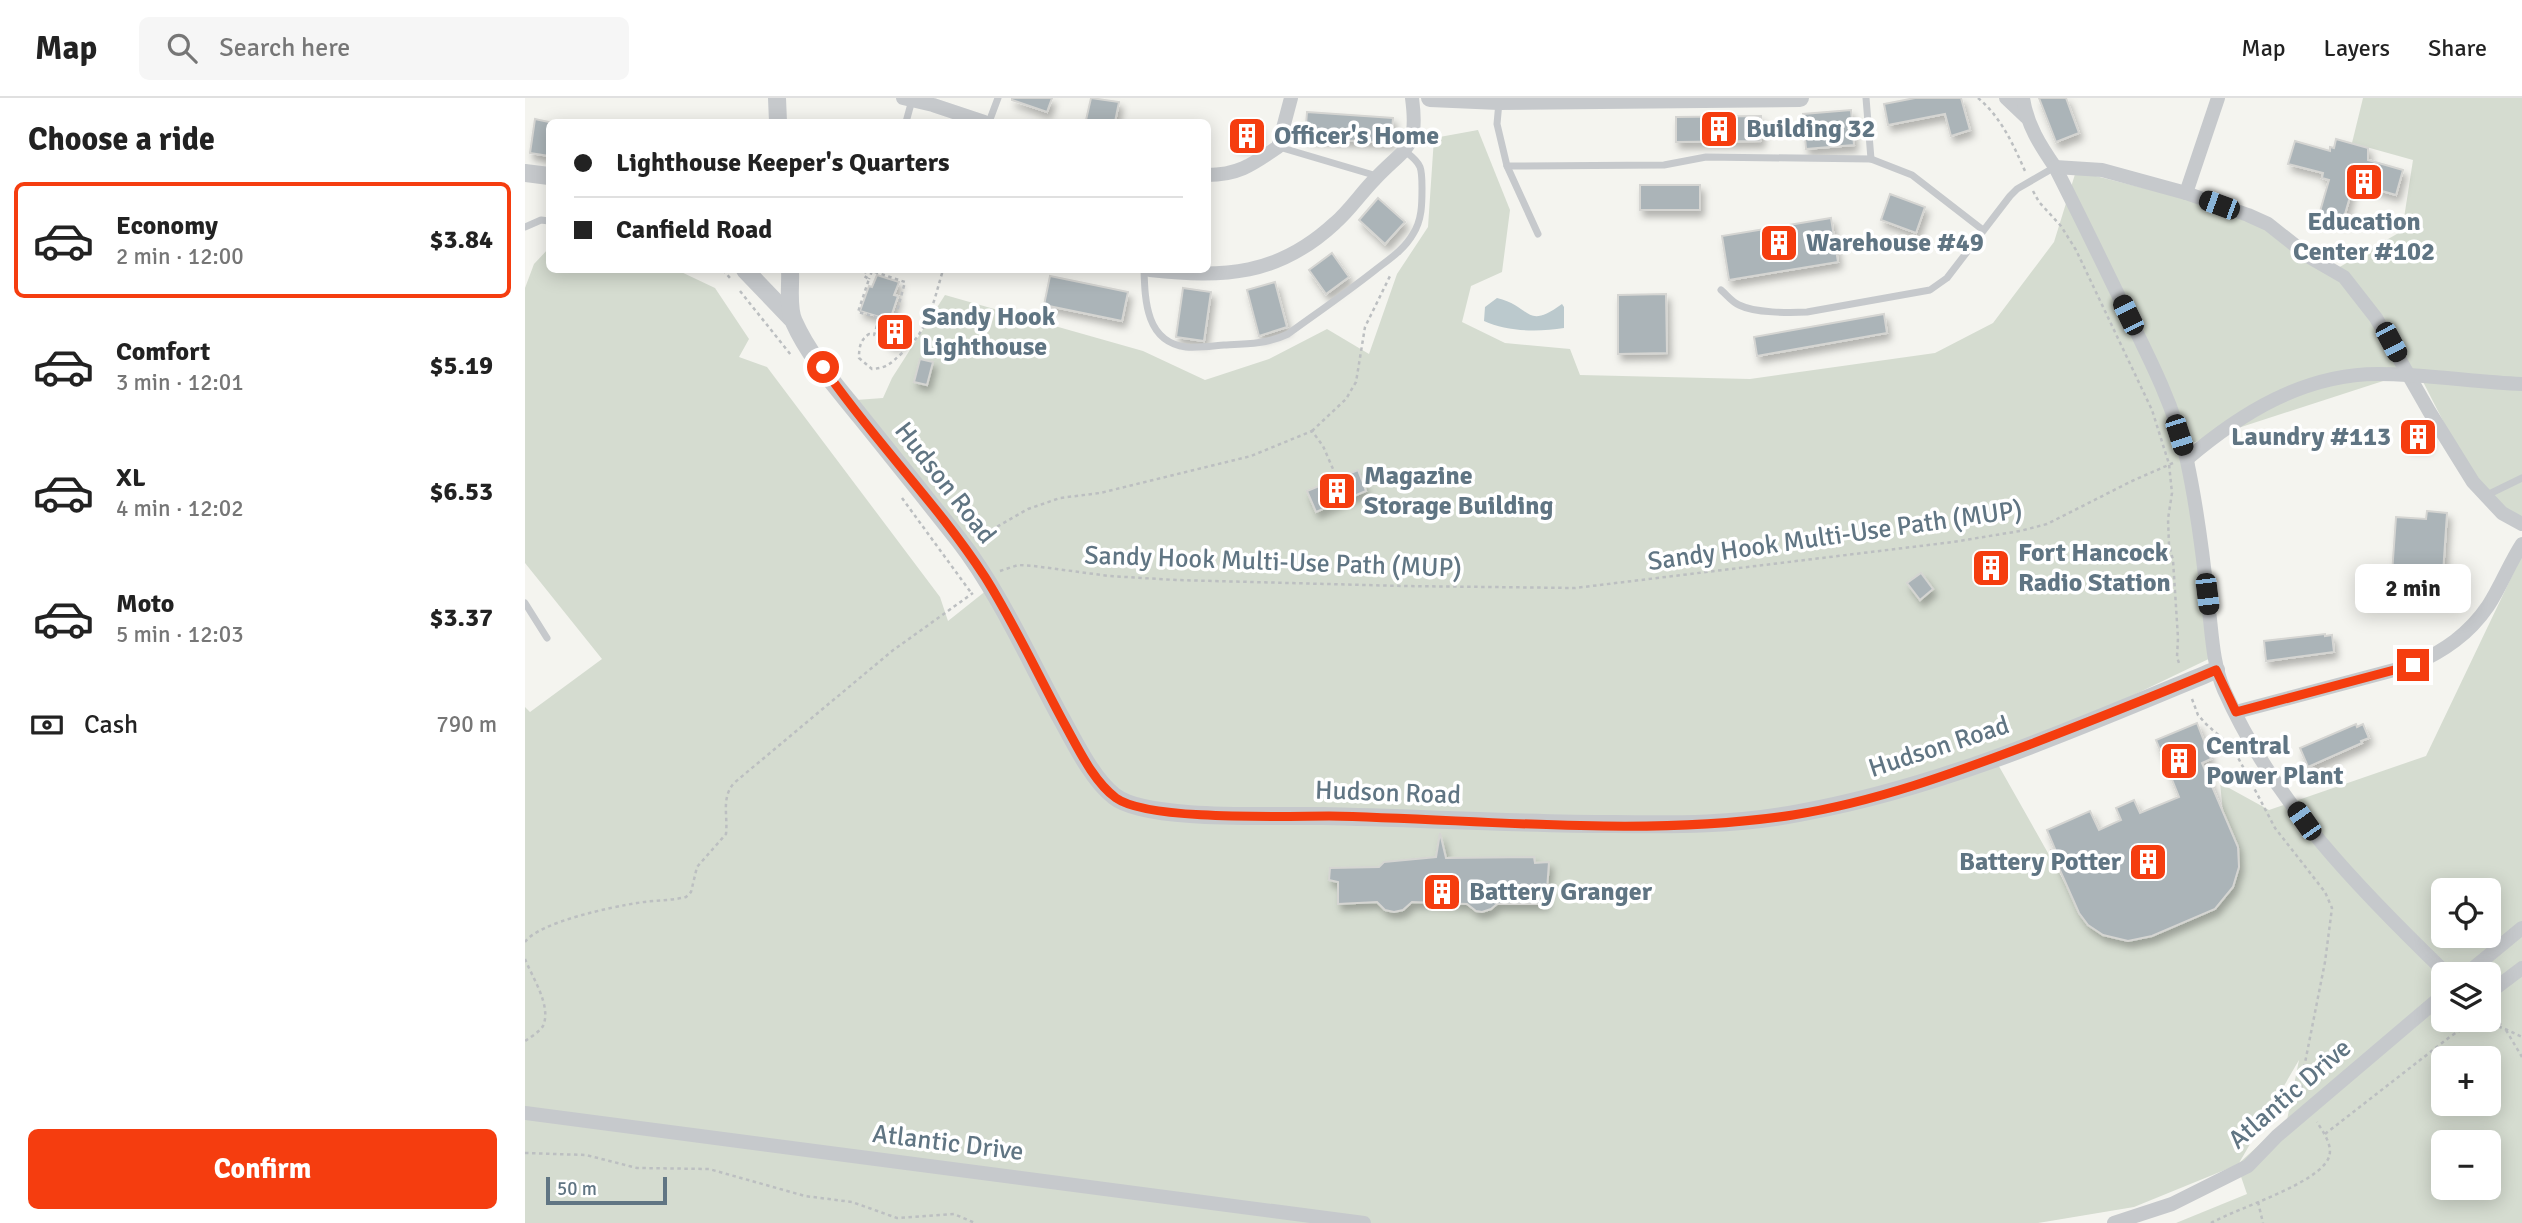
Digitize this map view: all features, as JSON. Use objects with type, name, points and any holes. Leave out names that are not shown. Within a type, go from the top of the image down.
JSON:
[{"type":"street","points":[[777,98],[778,119]]},
{"type":"street","points":[[1211,175],[1226,175],[1242,170],[1278,147],[1291,98]]},
{"type":"street","points":[[1183,273],[1242,272],[1274,263],[1305,247],[1335,223],[1377,176],[1406,152],[1415,123],[1412,98]]},
{"type":"street","points":[[1430,98],[1499,101],[1800,98]]},
{"type":"street","points":[[2005,98],[2026,117]]},
{"type":"street","points":[[2023,98],[2026,117],[2055,167],[2163,389],[2187,459],[2216,670],[2236,712],[2255,751],[2327,852],[2434,962]]},
{"type":"street","points":[[2186,193],[2218,98]]},
{"type":"street","points":[[908,99],[977,119]]},
{"type":"street","points":[[2055,167],[2102,170],[2186,193],[2268,224],[2311,258],[2343,277],[2376,318],[2473,482],[2502,513],[2522,524]]},
{"type":"street","points":[[525,173],[546,176]]},
{"type":"street","name":"Hudson Road","points":[[748,273],[791,318],[835,385],[964,546],[988,582],[1074,741],[1098,779],[1113,796],[1124,803],[1146,810],[1192,814],[1376,817],[1525,824],[1695,825],[1797,814],[1867,799],[1947,776],[2216,670]]},
{"type":"street","points":[[790,273],[791,318]]},
{"type":"street","points":[[2187,459],[2220,430],[2255,409],[2307,385],[2356,375],[2378,374],[2522,384]]},
{"type":"street","points":[[2236,712],[2413,665],[2434,656],[2456,642],[2489,605],[2522,544]]},
{"type":"street","points":[[2481,962],[2522,928]]},
{"type":"street","points":[[2501,984],[2522,968]]},
{"type":"street","name":"Atlantic Drive","points":[[2114,1223],[2172,1204],[2248,1166],[2277,1136],[2431,1005]]},
{"type":"street","name":"Atlantic Drive","points":[[525,1113],[1364,1223]]},
{"type":"lane","points":[[988,119],[998,98]]},
{"type":"lane","points":[[1866,98],[1871,159]]},
{"type":"lane","points":[[906,119],[908,99]]},
{"type":"lane","points":[[1499,101],[1497,124],[1507,166],[1538,234]]},
{"type":"lane","points":[[1278,147],[1377,176]]},
{"type":"lane","points":[[1144,273],[1148,314],[1153,327],[1165,340],[1186,346],[1260,344],[1276,340],[1352,288],[1401,250],[1413,235],[1422,204],[1422,170],[1418,161],[1406,152]]},
{"type":"lane","points":[[1507,166],[1664,164],[1706,157],[1871,159],[1912,175],[1983,230]]},
{"type":"lane","points":[[1721,290],[1746,308],[1789,313],[1930,290],[1947,278],[2017,189],[2055,167]]},
{"type":"lane","points":[[525,227],[546,221]]},
{"type":"lane","points":[[2485,497],[2522,478]]},
{"type":"lane","points":[[525,603],[547,638]]},
{"type":"path","points":[[1978,98],[1991,110],[2012,141],[2026,172]]},
{"type":"path","points":[[2033,191],[2039,202],[2059,223],[2076,250],[2153,410],[2169,464],[2172,493],[2168,519],[2177,619],[2176,657],[2198,715],[2233,748],[2275,828],[2325,892],[2332,908],[2325,962],[2301,1083],[2302,1098]]},
{"type":"path","points":[[865,273],[864,276],[876,277]]},
{"type":"path","points":[[871,273],[858,312],[886,326]]},
{"type":"path","points":[[878,273],[905,282],[893,319],[889,322],[879,321]]},
{"type":"path","points":[[879,321],[874,335],[869,334],[863,338],[859,347],[859,358],[872,369],[889,366],[912,345],[926,325],[942,273]]},
{"type":"path","points":[[964,546],[1039,505],[1060,498],[1100,493],[1251,456],[1312,432],[1346,399],[1356,382],[1365,327],[1391,275]]},
{"type":"path","points":[[898,284],[903,286]]},
{"type":"path","points":[[1312,432],[1323,446],[1333,469]]},
{"type":"path","name":"Sandy Hook Multi-Use Path (MUP)","points":[[525,942],[531,934],[558,922],[625,905],[686,897],[691,892],[697,867],[726,834],[725,799],[727,791],[734,783],[892,651],[1002,570],[1018,565],[1109,576],[1176,580],[1575,588],[1953,542],[2020,531],[2046,524],[2169,464]]},
{"type":"path","points":[[525,959],[541,997],[544,1017],[543,1025],[525,1041]]},
{"type":"path","points":[[2325,1134],[2456,1033],[2487,1023],[2522,1037]]},
{"type":"path","points":[[2501,1025],[2522,1057]]},
{"type":"path","points":[[2211,1223],[2287,1190],[2323,1166],[2330,1151],[2325,1134],[2316,1120]]},
{"type":"path","points":[[525,1153],[586,1155],[637,1168],[709,1169],[805,1196],[852,1202],[897,1218],[954,1214],[975,1223]]},
{"type":"path","points":[[2258,1201],[2263,1223]]},
{"type":"shaded area","points":[[2363,98],[2522,98],[2522,525],[2483,499],[2417,370],[2192,443],[2217,655],[1996,761],[2079,908],[2231,886],[2220,783],[2269,810],[2426,756],[2522,555],[2522,1223],[2176,1223],[2247,1194],[2237,1165],[2134,1207],[2038,1223],[525,1223],[525,707],[530,712],[602,659],[525,563],[525,288],[534,264],[546,251],[546,273],[683,273],[715,288],[749,339],[739,357],[767,367],[940,597],[948,621],[997,582],[936,497],[856,400],[883,398],[892,378],[945,295],[1143,351],[1205,380],[1269,359],[1327,329],[1369,354],[1397,274],[1428,227],[1434,138],[1478,130],[1510,210],[1502,272],[1471,286],[1462,322],[1505,343],[1570,349],[1580,375],[1750,379],[1935,353],[1993,323],[2054,242],[2076,171],[2250,215],[2331,272],[2402,231],[2413,160],[2352,143]],"holes":[[[2299,1060],[2287,1120],[2239,1163]]]},
{"type":"shaded area","points":[[1497,298],[1534,316],[1541,316],[1562,304],[1564,328],[1523,330],[1484,321],[1485,307]]},
{"type":"building","points":[[1012,98],[1052,98],[1047,112]]},
{"type":"building","points":[[1091,98],[1119,102],[1116,119],[1086,119]]},
{"type":"building","points":[[1915,98],[1961,98],[1970,130],[1951,136],[1945,114],[1888,125],[1884,104]]},
{"type":"building","points":[[2039,98],[2066,98],[2079,133],[2056,142]]},
{"type":"building","points":[[1851,110],[1854,145],[1806,149],[1803,114]]},
{"type":"building","points":[[1307,112],[1393,118],[1391,143],[1305,138]]},
{"type":"building","name":"Building 32","points":[[1761,116],[1761,141],[1676,142],[1676,117]]},
{"type":"building","points":[[535,119],[546,121],[546,156],[530,153]]},
{"type":"building","name":"Officer's Home","points":[[1236,126],[1259,126],[1258,147],[1234,145]]},
{"type":"building","name":"Education Center #102","points":[[2336,139],[2368,148],[2368,160],[2403,170],[2396,195],[2361,185],[2360,188],[2353,186],[2343,221],[2319,215],[2329,180],[2322,178],[2323,173],[2288,164],[2295,141],[2330,151],[2330,147],[2334,148]]},
{"type":"building","points":[[1640,185],[1700,185],[1700,210],[1640,210]]},
{"type":"building","points":[[1890,194],[1925,207],[1916,233],[1881,220]]},
{"type":"building","points":[[1378,198],[1405,222],[1385,244],[1359,220]]},
{"type":"building","name":"Warehouse #49","points":[[1831,218],[1838,262],[1729,280],[1722,236]]},
{"type":"building","points":[[1332,253],[1349,277],[1326,294],[1309,270]]},
{"type":"building","points":[[877,275],[899,282],[894,295],[898,296],[891,317],[902,325],[906,334],[904,341],[897,345],[889,344],[884,338],[886,319],[860,311],[869,286],[872,287]]},
{"type":"building","points":[[1050,276],[1128,292],[1122,321],[1044,305]]},
{"type":"building","points":[[1275,282],[1287,327],[1259,336],[1247,290]]},
{"type":"building","points":[[1183,288],[1211,292],[1204,341],[1176,337]]},
{"type":"building","points":[[1666,294],[1667,353],[1618,354],[1618,295]]},
{"type":"building","points":[[1884,314],[1887,333],[1757,356],[1754,337]]},
{"type":"building","points":[[920,359],[933,362],[927,385],[914,382]]},
{"type":"building","name":"Laundry #113","points":[[2408,428],[2429,429],[2428,446],[2407,446]]},
{"type":"building","name":"Magazine Storage Building","points":[[1358,470],[1366,491],[1316,512],[1307,491]]},
{"type":"building","points":[[2427,511],[2447,513],[2442,589],[2436,588],[2435,594],[2391,587],[2396,517],[2426,519]]},
{"type":"building","points":[[1921,573],[1933,589],[1920,600],[1907,583]]},
{"type":"building","points":[[2332,635],[2334,652],[2266,661],[2264,641]]},
{"type":"building","name":"Battery Potter","points":[[2197,723],[2211,759],[2202,763],[2238,847],[2239,867],[2233,887],[2215,909],[2152,936],[2128,941],[2103,935],[2088,925],[2079,913],[2051,850],[2055,849],[2047,830],[2090,811],[2099,830],[2121,820],[2116,808],[2134,800],[2140,813],[2179,797],[2156,740]]},
{"type":"building","points":[[2356,724],[2357,727],[2363,724],[2369,738],[2308,767],[2300,748]]},
{"type":"building","name":"Battery Granger","points":[[1440,833],[1446,858],[1534,857],[1535,863],[1549,862],[1546,904],[1497,904],[1482,912],[1467,904],[1412,902],[1403,910],[1394,912],[1385,910],[1377,902],[1338,904],[1338,882],[1329,880],[1330,868],[1379,867],[1384,862],[1436,857]]},
{"type":"place","name":"Building 32","points":[[1719,129]]},
{"type":"place","name":"Officer's Home","points":[[1247,136]]},
{"type":"place","name":"Education Center #102","points":[[2364,182]]},
{"type":"place","name":"Warehouse #49","points":[[1779,243]]},
{"type":"place","name":"Sandy Hook Lighthouse","points":[[895,332]]},
{"type":"place","name":"Laundry #113","points":[[2418,437]]},
{"type":"place","name":"Magazine Storage Building","points":[[1337,491]]},
{"type":"place","name":"Fort Hancock Radio Station","points":[[1991,568]]},
{"type":"place","name":"Central Power Plant","points":[[2179,761]]},
{"type":"place","name":"Battery Potter","points":[[2148,862]]},
{"type":"place","name":"Battery Granger","points":[[1442,892]]},
{"type":"route","points":[[823,367],[964,546],[988,582],[1074,741],[1098,779],[1113,796],[1124,803],[1146,810],[1192,814],[1376,817],[1525,824],[1695,825],[1758,819],[1797,814],[1867,799],[1947,776],[2216,670],[2236,712],[2413,665]]}]
